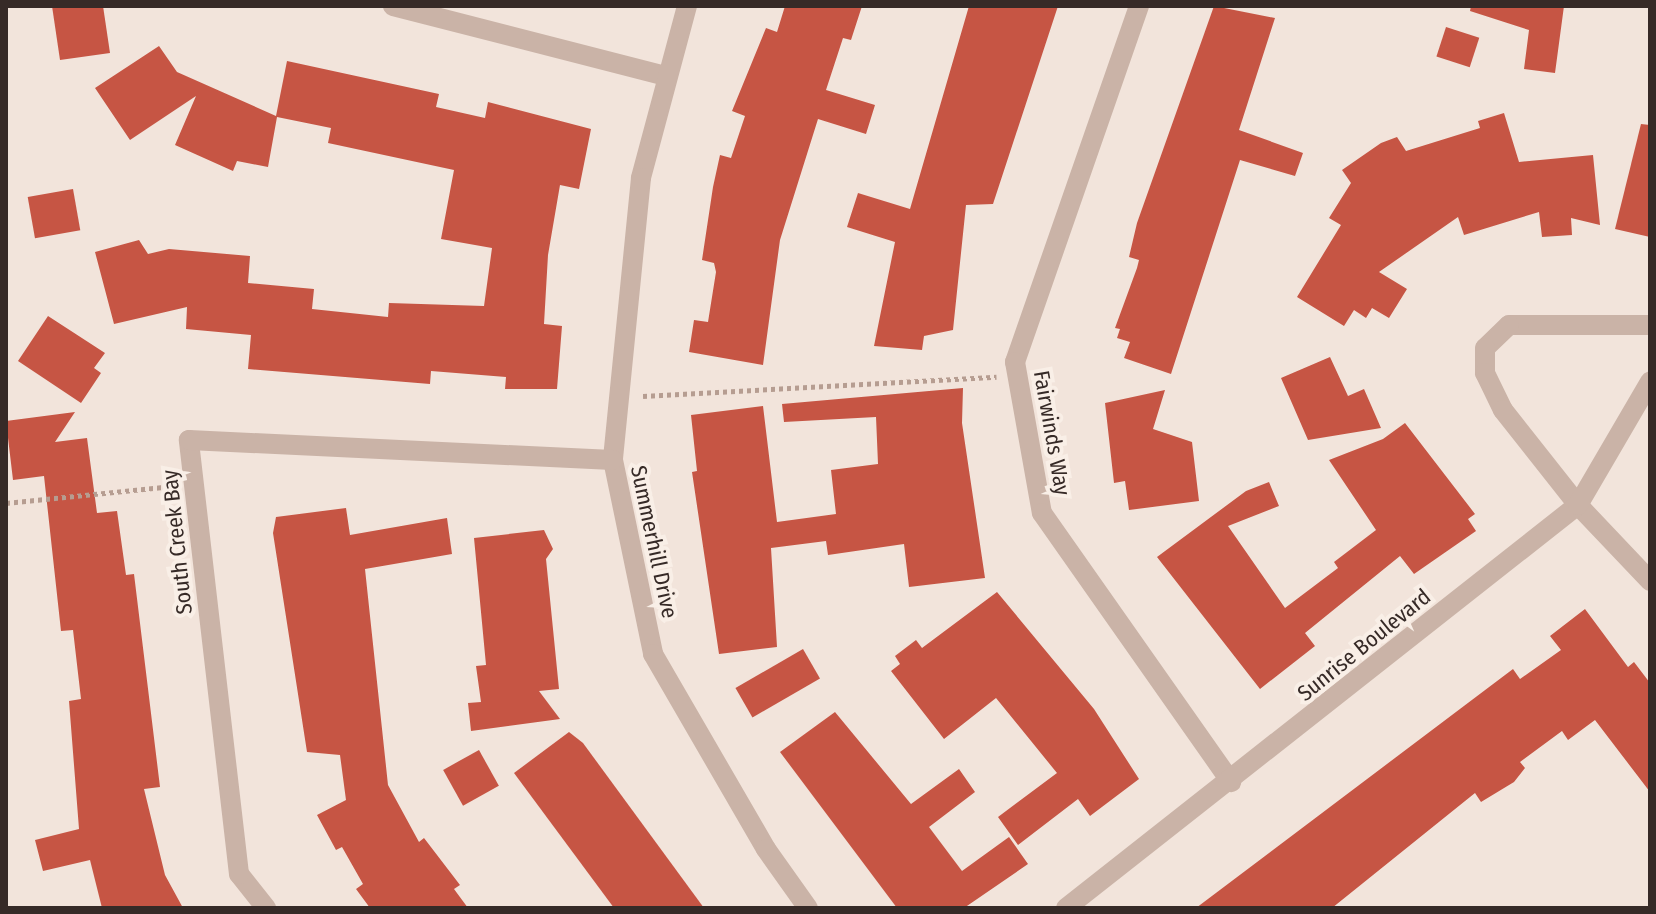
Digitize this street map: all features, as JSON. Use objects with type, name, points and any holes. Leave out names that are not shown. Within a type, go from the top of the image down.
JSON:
[{"type":"street","points":[[393,6],[665,76]]},
{"type":"street","name":"Summerhill Drive","points":[[687,6],[665,76],[639,192],[613,460],[653,654],[808,908]]},
{"type":"street","name":"Fairwinds Way","points":[[1139,6],[1015,362],[1042,513],[1231,782]]},
{"type":"street","points":[[1650,325],[1509,325],[1485,348],[1486,382],[1578,505],[1650,581]]},
{"type":"street","name":"Sunrise Boulevard","points":[[1066,908],[1231,782],[1578,505],[1650,382]]},
{"type":"street","name":"South Creek Bay","points":[[266,908],[239,874],[189,440],[613,460]]},
{"type":"path","points":[[618,398],[1018,376]]},
{"type":"path","points":[[6,503],[194,483]]},
{"type":"building","points":[[52,6],[103,6],[110,53],[60,60]]},
{"type":"building","points":[[785,6],[862,6],[851,40],[843,38],[826,90],[875,105],[866,134],[818,119],[780,240],[763,365],[689,352],[694,320],[708,322],[716,272],[714,263],[702,260],[720,155],[731,158],[745,116],[732,111],[766,28],[777,32]]},
{"type":"building","points":[[969,6],[1058,6],[993,204],[966,205],[953,330],[924,336],[922,350],[874,346],[895,242],[847,227],[858,193],[910,209]]},
{"type":"building","points":[[1214,6],[1275,18],[1239,130],[1303,153],[1295,176],[1240,160],[1171,374],[1124,358],[1130,342],[1117,338],[1120,329],[1115,328],[1139,260],[1129,257],[1137,223]]},
{"type":"building","points":[[1471,6],[1564,6],[1555,73],[1524,69],[1529,30],[1470,11]]},
{"type":"building","points":[[1446,27],[1479,38],[1470,67],[1436,56]]},
{"type":"building","points":[[159,46],[177,72],[276,116],[287,61],[439,94],[436,107],[485,118],[488,102],[591,129],[579,189],[560,185],[548,255],[544,324],[562,326],[557,389],[505,389],[506,377],[431,371],[430,384],[248,369],[251,335],[186,329],[187,307],[114,324],[95,252],[139,240],[148,254],[169,249],[250,256],[248,283],[314,289],[312,309],[388,317],[389,303],[484,306],[492,248],[441,239],[454,170],[328,143],[331,128],[277,117],[268,167],[237,161],[233,171],[175,145],[196,96],[130,140],[95,88]]},
{"type":"building","points":[[1504,113],[1519,162],[1593,155],[1600,225],[1571,218],[1572,235],[1542,237],[1539,212],[1464,235],[1458,217],[1379,272],[1407,289],[1389,318],[1372,308],[1366,318],[1354,310],[1344,326],[1297,297],[1341,225],[1329,218],[1351,183],[1342,170],[1381,143],[1397,137],[1406,151],[1480,128],[1478,121]]},
{"type":"building","points":[[1641,124],[1650,125],[1650,237],[1615,229]]},
{"type":"building","points":[[73,189],[80,230],[35,238],[28,197]]},
{"type":"building","points":[[48,316],[105,353],[94,368],[101,373],[81,403],[18,361]]},
{"type":"building","points":[[1330,357],[1348,396],[1364,389],[1381,428],[1308,440],[1281,378]]},
{"type":"building","points":[[963,388],[962,423],[985,578],[909,587],[904,544],[828,555],[826,541],[771,548],[777,647],[719,654],[692,472],[697,471],[691,415],[763,406],[777,522],[836,514],[831,470],[878,464],[876,417],[784,422],[782,404]]},
{"type":"building","points":[[1165,390],[1153,429],[1192,442],[1199,501],[1129,510],[1125,481],[1114,483],[1105,403]]},
{"type":"building","points":[[75,412],[55,442],[87,438],[97,513],[117,511],[126,575],[134,574],[160,787],[144,789],[165,875],[183,908],[102,908],[90,860],[43,871],[35,840],[79,829],[69,701],[81,699],[73,630],[61,631],[44,476],[13,480],[6,421]]},
{"type":"building","points":[[1405,423],[1475,514],[1468,519],[1476,531],[1414,574],[1400,556],[1305,633],[1315,646],[1260,689],[1157,557],[1246,491],[1269,482],[1279,506],[1228,526],[1285,608],[1338,568],[1334,562],[1376,530],[1329,460],[1383,439]]},
{"type":"building","points":[[346,508],[350,535],[447,518],[452,554],[365,569],[388,785],[419,842],[424,838],[460,885],[454,889],[468,908],[370,908],[356,889],[363,884],[342,847],[336,850],[317,815],[346,800],[340,755],[307,752],[273,533],[276,517]]},
{"type":"building","points":[[544,530],[553,549],[546,559],[559,689],[539,691],[560,719],[471,731],[468,703],[481,702],[476,666],[486,665],[474,538]]},
{"type":"building","points":[[997,592],[1094,709],[1139,779],[1090,816],[1078,799],[1018,845],[998,817],[1057,773],[996,698],[944,739],[891,671],[900,664],[895,656],[916,640],[922,648]]},
{"type":"building","points":[[1585,609],[1628,667],[1634,662],[1650,683],[1650,792],[1595,720],[1568,740],[1562,731],[1520,762],[1525,768],[1514,782],[1481,802],[1475,793],[1332,908],[1196,908],[1513,669],[1520,679],[1561,650],[1550,636]]},
{"type":"building","points":[[803,649],[820,678],[752,717],[735,688]]},
{"type":"building","points":[[835,712],[911,804],[959,769],[975,792],[929,827],[962,871],[1009,837],[1028,864],[964,908],[897,908],[780,752]]},
{"type":"building","points":[[569,732],[583,743],[704,908],[614,908],[514,773]]},
{"type":"building","points":[[479,750],[499,786],[463,806],[443,770]]}]
